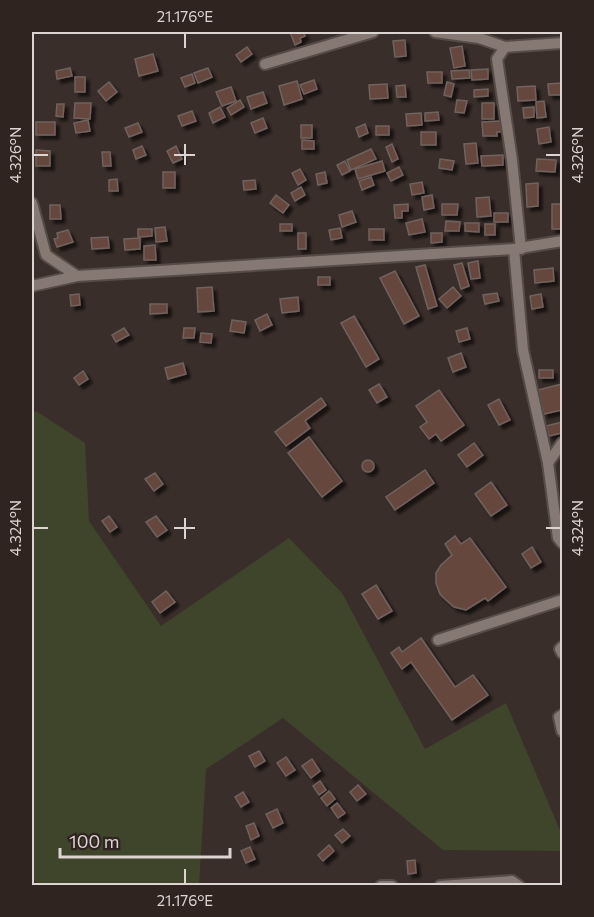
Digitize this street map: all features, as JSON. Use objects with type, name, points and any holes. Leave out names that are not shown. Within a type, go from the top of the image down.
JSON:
[{"type":"street","points":[[265,64],[373,32]]},
{"type":"street","points":[[435,32],[479,38],[505,47],[562,43]]},
{"type":"street","points":[[505,47],[497,59],[512,160],[523,350],[548,463],[558,538],[562,543]]},
{"type":"street","points":[[32,203],[46,255],[77,276]]},
{"type":"street","points":[[32,286],[77,276],[517,249],[562,242]]},
{"type":"street","points":[[548,463],[562,443]]},
{"type":"street","points":[[438,640],[562,600]]},
{"type":"street","points":[[562,647],[560,649],[562,653]]},
{"type":"street","points":[[562,715],[559,717],[562,731]]},
{"type":"street","points":[[440,885],[512,881],[519,885]]},
{"type":"street","points":[[381,885],[392,885]]},
{"type":"green space","points":[[36,411],[85,443],[89,521],[161,626],[289,538],[342,593],[425,749],[506,703],[562,835],[562,851],[443,850],[283,718],[206,769],[199,885],[38,885],[32,877],[32,413]]},
{"type":"building","points":[[290,32],[303,32],[305,36],[300,38],[301,42],[295,45]]},
{"type":"building","points":[[405,40],[406,56],[395,57],[393,41]]},
{"type":"building","points":[[462,46],[465,66],[454,68],[450,48]]},
{"type":"building","points":[[247,47],[252,54],[241,62],[236,55]]},
{"type":"building","points":[[153,54],[158,71],[139,76],[135,59]]},
{"type":"building","points":[[70,68],[72,76],[57,79],[56,71]]},
{"type":"building","points":[[208,68],[212,77],[198,83],[194,73]]},
{"type":"building","points":[[488,69],[488,79],[472,80],[471,70]]},
{"type":"building","points":[[469,70],[470,78],[452,79],[451,71]]},
{"type":"building","points":[[427,72],[442,72],[442,83],[428,83]]},
{"type":"building","points":[[192,74],[195,83],[185,87],[181,78]]},
{"type":"building","points":[[75,77],[85,77],[85,92],[75,92]]},
{"type":"building","points":[[314,80],[317,89],[304,94],[300,85]]},
{"type":"building","points":[[297,81],[302,99],[284,105],[279,86]]},
{"type":"building","points":[[109,82],[117,92],[106,101],[98,91]]},
{"type":"building","points":[[447,82],[454,84],[451,97],[444,95]]},
{"type":"building","points":[[562,83],[562,95],[549,95],[548,84]]},
{"type":"building","points":[[387,84],[388,98],[370,99],[369,85]]},
{"type":"building","points":[[405,85],[406,97],[397,97],[396,86]]},
{"type":"building","points":[[535,86],[536,100],[518,101],[517,87]]},
{"type":"building","points":[[231,87],[236,101],[222,106],[216,92]]},
{"type":"building","points":[[488,89],[488,96],[474,97],[474,90]]},
{"type":"building","points":[[263,92],[267,103],[251,109],[247,97]]},
{"type":"building","points":[[240,100],[244,107],[231,115],[227,108]]},
{"type":"building","points":[[457,100],[467,101],[464,113],[455,112]]},
{"type":"building","points":[[544,101],[546,117],[537,118],[536,102]]},
{"type":"building","points":[[75,103],[91,103],[90,119],[74,118]]},
{"type":"building","points":[[482,103],[494,103],[494,119],[482,119]]},
{"type":"building","points":[[57,104],[64,104],[63,117],[56,116]]},
{"type":"building","points":[[220,107],[225,117],[213,123],[209,113]]},
{"type":"building","points":[[534,107],[534,117],[524,118],[523,108]]},
{"type":"building","points":[[192,111],[196,121],[182,126],[178,116]]},
{"type":"building","points":[[438,112],[439,120],[425,121],[425,113]]},
{"type":"building","points":[[421,113],[422,125],[407,126],[406,114]]},
{"type":"building","points":[[263,118],[267,128],[255,133],[251,123]]},
{"type":"building","points":[[88,120],[90,131],[76,133],[74,123]]},
{"type":"building","points":[[502,121],[502,132],[497,132],[497,136],[483,136],[482,122]]},
{"type":"building","points":[[36,122],[55,122],[55,135],[36,135]]},
{"type":"building","points":[[138,123],[142,132],[129,137],[125,128]]},
{"type":"building","points":[[365,124],[368,133],[359,137],[356,128]]},
{"type":"building","points":[[301,125],[312,125],[312,138],[301,138]]},
{"type":"building","points":[[376,126],[389,126],[389,135],[376,135]]},
{"type":"building","points":[[549,127],[551,142],[539,144],[537,129]]},
{"type":"building","points":[[421,132],[436,132],[436,145],[421,145]]},
{"type":"building","points":[[302,140],[314,141],[314,149],[302,149]]},
{"type":"building","points":[[476,143],[478,163],[466,164],[464,144]]},
{"type":"building","points":[[392,144],[398,159],[392,162],[386,147]]},
{"type":"building","points":[[142,146],[146,155],[136,159],[133,150]]},
{"type":"building","points":[[176,146],[182,159],[173,163],[167,151]]},
{"type":"building","points":[[371,149],[376,159],[351,170],[347,160]]},
{"type":"building","points":[[36,150],[50,151],[50,166],[36,166]]},
{"type":"building","points":[[102,152],[110,152],[111,166],[103,166]]},
{"type":"building","points":[[503,155],[503,165],[482,166],[481,156]]},
{"type":"building","points":[[440,159],[454,161],[452,170],[439,168]]},
{"type":"building","points":[[537,159],[556,160],[555,172],[536,171]]},
{"type":"building","points":[[345,161],[350,171],[342,175],[337,165]]},
{"type":"building","points":[[382,161],[385,171],[358,179],[355,169]]},
{"type":"building","points":[[399,167],[403,175],[391,181],[387,173]]},
{"type":"building","points":[[300,169],[306,180],[298,185],[292,173]]},
{"type":"building","points":[[163,172],[175,172],[175,188],[163,188]]},
{"type":"building","points":[[325,172],[327,183],[318,185],[316,174]]},
{"type":"building","points":[[371,177],[374,185],[362,190],[359,181]]},
{"type":"building","points":[[117,179],[118,191],[109,191],[109,180]]},
{"type":"building","points":[[255,180],[256,189],[244,190],[243,181]]},
{"type":"building","points":[[422,182],[424,193],[412,195],[410,184]]},
{"type":"building","points":[[538,183],[538,206],[527,207],[526,184]]},
{"type":"building","points":[[301,187],[305,195],[295,201],[291,193]]},
{"type":"building","points":[[276,195],[289,205],[283,213],[270,203]]},
{"type":"building","points":[[432,195],[434,208],[424,210],[422,197]]},
{"type":"building","points":[[489,197],[491,216],[477,217],[476,198]]},
{"type":"building","points":[[408,204],[408,211],[402,211],[402,218],[395,218],[394,205]]},
{"type":"building","points":[[442,204],[458,204],[457,215],[442,215]]},
{"type":"building","points":[[552,204],[562,204],[562,229],[552,229]]},
{"type":"building","points":[[50,205],[60,205],[61,219],[50,219]]},
{"type":"building","points":[[352,211],[356,222],[342,227],[339,215]]},
{"type":"building","points":[[494,213],[508,213],[508,222],[494,222]]},
{"type":"building","points":[[422,219],[425,232],[409,235],[406,223]]},
{"type":"building","points":[[446,221],[460,222],[459,231],[445,231]]},
{"type":"building","points":[[465,223],[479,223],[479,232],[465,231]]},
{"type":"building","points":[[280,224],[292,224],[292,231],[280,231]]},
{"type":"building","points":[[485,224],[495,224],[495,235],[485,235]]},
{"type":"building","points":[[165,227],[167,241],[156,242],[155,228]]},
{"type":"building","points":[[340,228],[342,238],[331,240],[329,230]]},
{"type":"building","points":[[138,229],[152,229],[152,236],[138,237]]},
{"type":"building","points":[[369,229],[384,229],[384,240],[369,240]]},
{"type":"building","points":[[68,230],[73,242],[57,247],[54,239],[58,238],[57,233]]},
{"type":"building","points":[[298,233],[306,233],[306,249],[298,249]]},
{"type":"building","points":[[431,233],[442,233],[442,242],[431,243]]},
{"type":"building","points":[[108,237],[109,248],[92,249],[91,238]]},
{"type":"building","points":[[140,238],[140,249],[125,250],[124,239]]},
{"type":"building","points":[[155,245],[156,260],[144,260],[144,246]]},
{"type":"building","points":[[478,261],[480,278],[471,279],[468,263]]},
{"type":"building","points":[[462,263],[469,286],[461,289],[454,265]]},
{"type":"building","points":[[425,265],[437,306],[428,309],[416,267]]},
{"type":"building","points":[[553,268],[554,281],[535,283],[534,270]]},
{"type":"building","points":[[395,271],[419,316],[404,324],[380,278]]},
{"type":"building","points":[[318,277],[330,277],[330,285],[318,285]]},
{"type":"building","points":[[212,287],[214,311],[198,312],[197,288]]},
{"type":"building","points":[[453,287],[461,296],[447,308],[439,299]]},
{"type":"building","points":[[497,293],[499,301],[485,304],[483,295]]},
{"type":"building","points":[[79,294],[80,305],[71,306],[70,295]]},
{"type":"building","points":[[541,294],[543,307],[532,309],[530,296]]},
{"type":"building","points":[[298,297],[299,311],[282,313],[280,299]]},
{"type":"building","points":[[150,304],[167,304],[167,313],[150,314]]},
{"type":"building","points":[[267,314],[272,325],[260,331],[255,320]]},
{"type":"building","points":[[354,316],[379,359],[366,367],[341,323]]},
{"type":"building","points":[[232,320],[246,322],[244,333],[230,331]]},
{"type":"building","points":[[124,328],[129,335],[116,342],[112,335]]},
{"type":"building","points":[[184,328],[195,328],[194,338],[183,338]]},
{"type":"building","points":[[467,328],[470,339],[459,342],[456,331]]},
{"type":"building","points":[[201,333],[212,334],[211,343],[200,342]]},
{"type":"building","points":[[461,353],[466,367],[453,372],[448,358]]},
{"type":"building","points":[[183,363],[186,374],[168,379],[165,368]]},
{"type":"building","points":[[539,370],[553,370],[553,378],[539,378]]},
{"type":"building","points":[[83,371],[88,379],[79,385],[74,378]]},
{"type":"building","points":[[379,384],[387,397],[377,403],[369,390]]},
{"type":"building","points":[[562,384],[562,410],[544,414],[538,390]]},
{"type":"building","points":[[439,390],[464,425],[441,441],[436,434],[429,439],[420,427],[427,422],[416,406]]},
{"type":"building","points":[[321,398],[326,405],[305,421],[310,428],[286,446],[275,432]]},
{"type":"building","points":[[499,399],[510,420],[499,425],[488,405]]},
{"type":"building","points":[[562,422],[562,433],[549,436],[546,426]]},
{"type":"building","points":[[309,437],[342,481],[322,497],[288,453]]},
{"type":"building","points":[[474,443],[483,455],[467,467],[458,455]]},
{"type":"building","points":[[370,460],[374,466],[370,472],[366,472],[362,464]]},
{"type":"building","points":[[425,470],[434,483],[395,510],[386,497]]},
{"type":"building","points":[[155,473],[163,484],[154,491],[145,479]]},
{"type":"building","points":[[491,482],[507,505],[491,516],[475,494]]},
{"type":"building","points":[[109,516],[117,527],[110,532],[102,521]]},
{"type":"building","points":[[156,516],[167,530],[157,537],[146,522]]},
{"type":"building","points":[[455,536],[461,544],[470,538],[506,587],[488,601],[485,598],[466,610],[454,607],[446,600],[440,594],[436,583],[436,573],[452,555],[445,544]]},
{"type":"building","points":[[532,547],[541,562],[531,568],[522,554]]},
{"type":"building","points":[[376,585],[392,611],[378,619],[362,594]]},
{"type":"building","points":[[166,591],[175,602],[160,613],[152,602]]},
{"type":"building","points":[[421,638],[455,687],[473,675],[488,695],[452,720],[411,662],[402,669],[391,653],[399,647],[402,652]]},
{"type":"building","points":[[259,751],[265,761],[255,767],[249,756]]},
{"type":"building","points":[[286,757],[295,770],[286,776],[277,763]]},
{"type":"building","points":[[312,759],[320,771],[311,778],[302,766]]},
{"type":"building","points":[[320,781],[326,790],[319,795],[313,786]]},
{"type":"building","points":[[358,785],[366,794],[357,801],[350,792]]},
{"type":"building","points":[[329,791],[335,799],[327,806],[321,798]]},
{"type":"building","points":[[243,792],[249,802],[241,807],[235,797]]},
{"type":"building","points":[[337,803],[345,813],[338,818],[331,808]]},
{"type":"building","points":[[277,809],[283,823],[273,828],[266,814]]},
{"type":"building","points":[[254,823],[259,836],[251,840],[246,826]]},
{"type":"building","points":[[343,829],[350,836],[342,843],[335,835]]},
{"type":"building","points":[[329,845],[334,851],[323,861],[318,855]]},
{"type":"building","points":[[250,847],[255,859],[246,863],[241,851]]},
{"type":"building","points":[[415,860],[416,873],[408,874],[407,861]]}]
